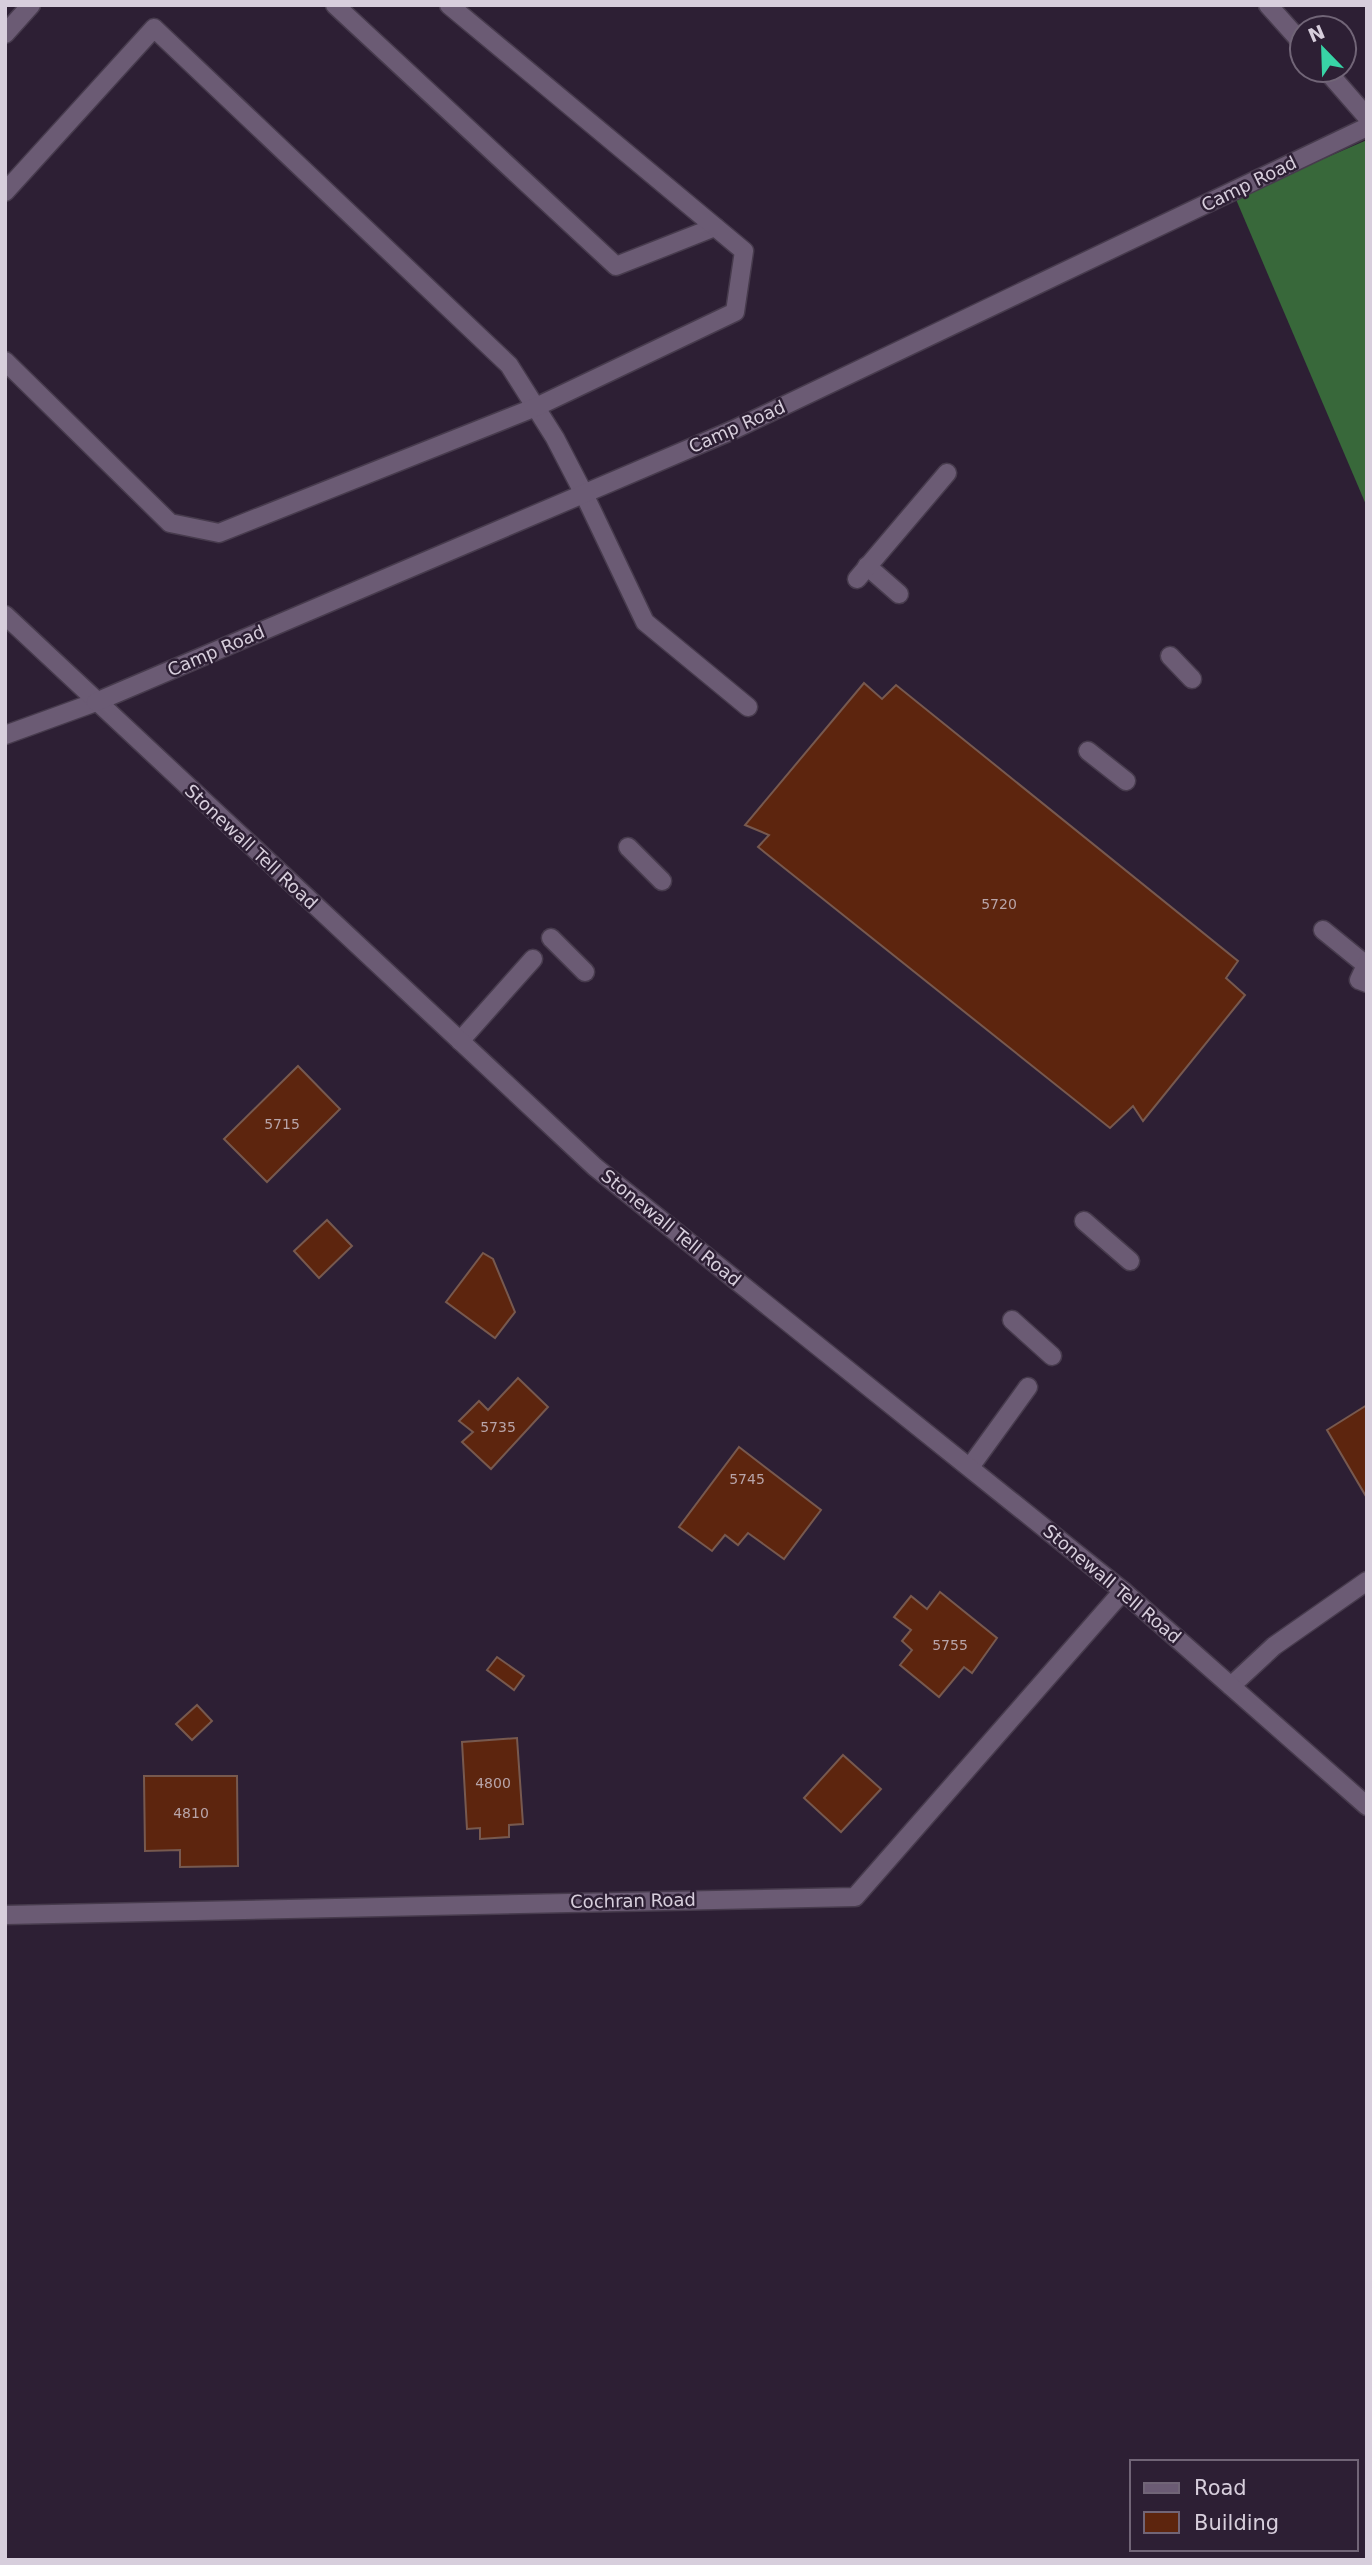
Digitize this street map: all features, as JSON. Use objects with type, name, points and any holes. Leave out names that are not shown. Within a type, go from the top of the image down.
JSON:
[{"type":"street","points":[[5,34],[31,5]]},
{"type":"street","points":[[335,5],[616,266],[715,227]]},
{"type":"street","points":[[5,361],[170,523],[219,533],[536,407],[735,312],[744,251],[449,5]]},
{"type":"street","points":[[1268,5],[1288,27]]},
{"type":"street","points":[[5,192],[154,29],[509,365],[536,407],[584,494],[645,622],[748,707]]},
{"type":"street","points":[[1338,84],[1367,117]]},
{"type":"street","name":"Camp Road","points":[[5,735],[96,702],[733,430],[1367,127]]},
{"type":"street","points":[[899,594],[862,573],[947,473]]},
{"type":"street","name":"Stonewall Tell Road","points":[[5,615],[596,1167],[1122,1591],[1367,1805]]},
{"type":"street","points":[[1170,656],[1192,679]]},
{"type":"street","points":[[1088,751],[1125,782]]},
{"type":"street","points":[[628,847],[662,881]]},
{"type":"street","points":[[1323,930],[1366,964],[1359,980],[1367,983]]},
{"type":"street","points":[[551,938],[584,972]]},
{"type":"street","points":[[460,1041],[533,958]]},
{"type":"street","points":[[1084,1221],[1130,1261]]},
{"type":"street","points":[[1012,1320],[1052,1356]]},
{"type":"street","points":[[970,1467],[1028,1387]]},
{"type":"street","points":[[1231,1686],[1274,1646],[1367,1581]]},
{"type":"street","name":"Cochran Road","points":[[5,1916],[855,1896],[1122,1591]]},
{"type":"green space","points":[[1367,140],[1367,507],[1235,197]]},
{"type":"building","points":[[864,683],[882,699],[896,685],[1238,961],[1226,978],[1245,995],[1143,1121],[1133,1106],[1110,1128],[758,847],[769,835],[745,825]]},
{"type":"building","points":[[298,1066],[340,1109],[267,1182],[224,1139]]},
{"type":"building","points":[[327,1220],[352,1246],[319,1278],[294,1251]]},
{"type":"building","points":[[483,1253],[493,1259],[515,1312],[495,1338],[446,1302]]},
{"type":"building","points":[[518,1378],[548,1407],[491,1469],[462,1442],[473,1432],[459,1421],[479,1401],[488,1410]]},
{"type":"building","points":[[1367,1405],[1367,1498],[1327,1430]]},
{"type":"building","points":[[739,1447],[821,1510],[784,1559],[748,1533],[738,1545],[725,1535],[712,1551],[679,1527]]},
{"type":"building","points":[[940,1592],[997,1638],[972,1673],[964,1667],[939,1697],[900,1665],[912,1650],[902,1641],[911,1630],[894,1617],[911,1596],[927,1609]]},
{"type":"building","points":[[497,1657],[524,1676],[514,1690],[487,1670]]},
{"type":"building","points":[[197,1705],[212,1721],[192,1740],[176,1724]]},
{"type":"building","points":[[517,1738],[523,1824],[509,1825],[509,1837],[480,1839],[480,1828],[467,1829],[462,1742]]},
{"type":"building","points":[[843,1755],[881,1789],[841,1832],[804,1798]]},
{"type":"building","points":[[144,1776],[237,1776],[238,1866],[180,1867],[180,1850],[145,1851]]}]
